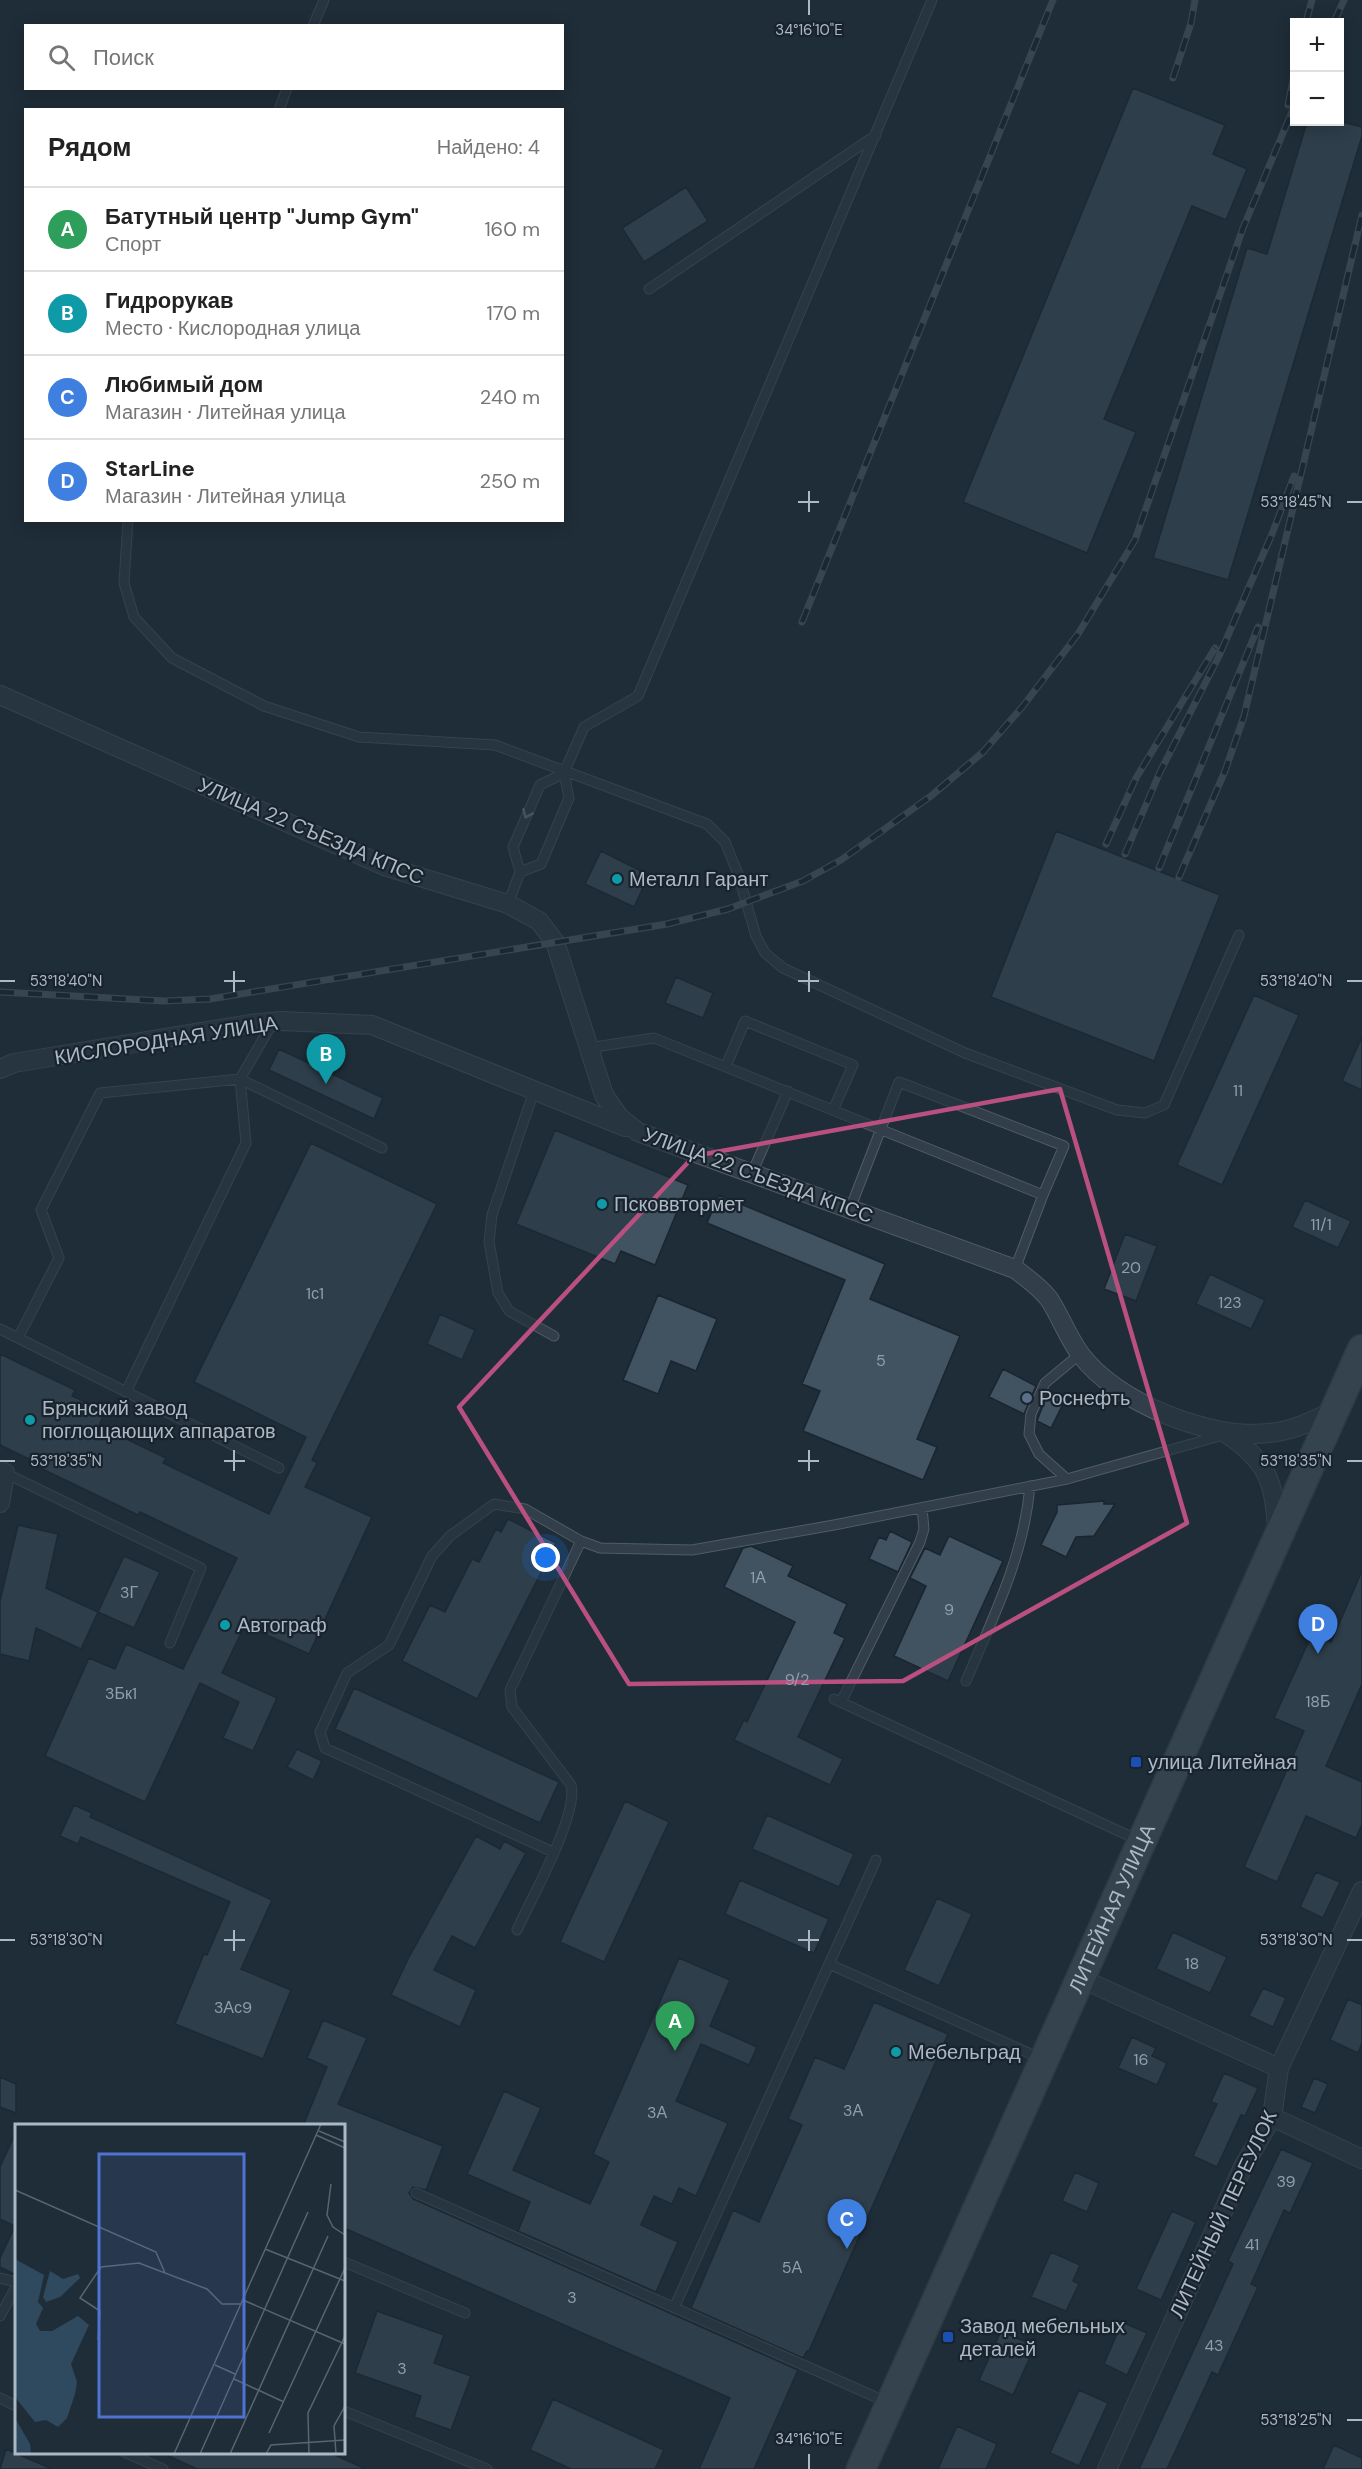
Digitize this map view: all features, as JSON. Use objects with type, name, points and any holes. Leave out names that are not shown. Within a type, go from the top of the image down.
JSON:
[{"type":"main road","name":"ЛИТЕЙНАЯ УЛИЦА","points":[[861,2469],[1082,1979],[1277,1535],[1333,1412],[1359,1363]]},
{"type":"street","name":"УЛИЦА 22 СЪЕЗДА КПСС","points":[[0,695],[387,867],[508,904],[539,921],[555,942],[598,1080],[611,1107],[638,1132],[1015,1269],[1048,1299],[1080,1354],[1099,1376],[1125,1396],[1156,1410],[1227,1434],[1268,1434],[1296,1428],[1333,1412]]},
{"type":"street","name":"КИСЛОРОДНАЯ УЛИЦА","points":[[0,1069],[15,1063],[273,1022],[372,1025],[638,1132]]},
{"type":"street","points":[[1227,1434],[1249,1448],[1270,1479],[1276,1503],[1277,1535]]},
{"type":"street","points":[[0,1503],[3,1472]]},
{"type":"street","name":"ЛИТЕЙНЫЙ ПЕРЕУЛОК","points":[[1107,2469],[1243,2167],[1272,2117],[1279,2068],[1362,1891]]},
{"type":"street","points":[[1082,1979],[1279,2068]]},
{"type":"street","points":[[1272,2117],[1362,2159]]},
{"type":"lane","points":[[314,24],[324,0]]},
{"type":"lane","points":[[520,872],[541,864],[569,798],[564,773],[584,726],[639,696],[932,0]]},
{"type":"lane","points":[[280,108],[286,90]]},
{"type":"lane","points":[[650,290],[876,135]]},
{"type":"lane","points":[[128,522],[124,583],[134,617],[172,658],[264,706],[359,737],[495,745],[564,773],[707,824],[725,843],[760,945],[765,953],[783,968],[964,1053],[1117,1110],[1145,1113],[1164,1104],[1239,935]]},
{"type":"lane","points":[[508,904],[520,872],[513,847],[540,785],[564,773]]},
{"type":"lane","points":[[726,1065],[745,1021],[853,1065],[833,1110]]},
{"type":"lane","points":[[126,1392],[246,1143],[240,1079],[273,1022]]},
{"type":"lane","points":[[588,1048],[654,1038],[726,1065],[1042,1195]]},
{"type":"lane","points":[[18,1338],[58,1258],[41,1210],[100,1093],[240,1079],[382,1148]]},
{"type":"lane","points":[[850,1209],[899,1082],[1064,1146],[1042,1195],[1015,1269]]},
{"type":"lane","points":[[534,1091],[492,1215],[489,1242],[498,1293],[509,1311],[554,1336]]},
{"type":"lane","points":[[752,1173],[788,1091]]},
{"type":"lane","points":[[0,1329],[279,1468]]},
{"type":"lane","points":[[1067,1479],[1039,1454],[1029,1434],[1031,1414],[1045,1383],[1080,1354]]},
{"type":"lane","points":[[553,1852],[325,1748],[320,1732],[347,1673],[389,1645],[432,1556],[450,1536],[494,1504],[525,1509],[581,1541],[610,1549],[692,1550],[1067,1479],[1227,1434]]},
{"type":"lane","points":[[3,1472],[201,1568],[170,1643]]},
{"type":"lane","points":[[966,1681],[1008,1583],[1028,1512],[1030,1486]]},
{"type":"lane","points":[[922,1508],[924,1529],[920,1542],[838,1701],[1143,1842]]},
{"type":"lane","points":[[516,1930],[553,1852],[574,1796],[571,1785],[512,1707],[510,1690],[581,1541]]},
{"type":"lane","points":[[674,2308],[876,1860]]},
{"type":"lane","points":[[829,1964],[1045,2060]]},
{"type":"lane","points":[[416,2193],[891,2404]]},
{"type":"lane","points":[[345,2262],[465,2313]]},
{"type":"lane","points":[[0,2278],[15,2282]]},
{"type":"lane","points":[[0,2316],[15,2289]]},
{"type":"lane","points":[[0,2398],[15,2406]]},
{"type":"lane","points":[[345,2411],[487,2469]]},
{"type":"lane","points":[[129,2454],[163,2469]]},
{"type":"highlighted area","points":[[1060,1089],[1187,1523],[903,1681],[629,1684],[459,1407],[694,1156]]},
{"type":"building","points":[[1133,88],[1225,125],[1213,154],[1247,169],[1226,220],[1192,206],[1104,419],[1136,432],[1087,553],[963,502]]},
{"type":"building","points":[[1344,122],[1362,127],[1362,136],[1228,580],[1153,558],[1247,248],[1267,254],[1306,126],[1344,126]]},
{"type":"building","points":[[686,187],[708,221],[644,262],[622,228]]},
{"type":"building","points":[[1056,831],[1220,895],[1154,1061],[991,997]]},
{"type":"building","name":"Металл Гарант","points":[[601,851],[649,875],[634,907],[585,884]]},
{"type":"building","points":[[676,977],[713,993],[703,1018],[665,1003]]},
{"type":"building","points":[[1254,995],[1299,1015],[1222,1185],[1177,1165]]},
{"type":"building","points":[[1362,1037],[1362,1090],[1342,1081]]},
{"type":"building","points":[[279,1049],[383,1098],[374,1119],[269,1070]]},
{"type":"building","name":"Псковвтормет","points":[[555,1130],[688,1185],[655,1265],[621,1251],[615,1264],[516,1224]]},
{"type":"building","points":[[311,1143],[437,1204],[312,1460],[317,1463],[305,1487],[372,1517],[309,1654],[245,1625],[222,1673],[277,1698],[253,1751],[223,1738],[239,1702],[200,1683],[145,1802],[45,1756],[89,1658],[115,1669],[126,1644],[183,1669],[237,1558],[140,1512],[138,1515],[38,1467],[39,1464],[0,1445],[0,1354],[75,1390],[72,1396],[105,1411],[99,1426],[166,1458],[163,1463],[269,1514],[306,1437],[194,1382]]},
{"type":"building","points":[[719,1195],[885,1264],[870,1299],[960,1336],[917,1439],[937,1447],[923,1480],[803,1431],[820,1391],[802,1384],[845,1280],[707,1223]]},
{"type":"building","points":[[1305,1200],[1351,1221],[1338,1248],[1292,1227]]},
{"type":"building","points":[[1125,1234],[1157,1246],[1136,1301],[1104,1289]]},
{"type":"building","points":[[1210,1274],[1265,1300],[1251,1329],[1196,1304]]},
{"type":"building","points":[[658,1295],[717,1319],[696,1371],[671,1361],[658,1394],[623,1380]]},
{"type":"building","points":[[440,1314],[475,1330],[462,1360],[427,1344]]},
{"type":"building","points":[[1003,1369],[1036,1386],[1024,1414],[989,1397]]},
{"type":"building","points":[[1048,1392],[1065,1400],[1051,1428],[1037,1421]]},
{"type":"building","points":[[1104,1501],[1104,1504],[1115,1504],[1094,1536],[1076,1537],[1066,1557],[1041,1545],[1057,1512],[1057,1505]]},
{"type":"building","points":[[508,1519],[556,1543],[477,1699],[402,1661],[430,1605],[445,1612],[472,1559],[479,1562],[496,1529],[501,1532]]},
{"type":"building","points":[[18,1525],[58,1534],[46,1588],[98,1612],[81,1649],[36,1628],[29,1661],[0,1654],[0,1601]]},
{"type":"building","points":[[890,1531],[912,1542],[898,1572],[869,1559],[879,1537],[886,1540]]},
{"type":"building","points":[[949,1536],[1003,1561],[948,1681],[894,1656],[926,1586],[910,1578],[925,1548],[940,1555]]},
{"type":"building","points":[[751,1546],[793,1566],[788,1576],[847,1604],[834,1633],[845,1638],[798,1737],[843,1759],[830,1785],[734,1740],[744,1720],[747,1722],[795,1622],[724,1587],[743,1548]]},
{"type":"building","points":[[124,1556],[160,1572],[134,1628],[98,1612]]},
{"type":"building","points":[[1362,1571],[1362,1684],[1326,1766],[1362,1782],[1362,1824],[1356,1838],[1306,1816],[1277,1882],[1244,1867],[1304,1731],[1274,1718],[1312,1634],[1331,1642]]},
{"type":"building","points":[[354,1688],[559,1782],[540,1823],[335,1729]]},
{"type":"building","points":[[297,1749],[322,1761],[313,1780],[287,1767]]},
{"type":"building","points":[[625,1801],[669,1822],[604,1962],[560,1942]]},
{"type":"building","points":[[74,1805],[92,1813],[90,1817],[272,1900],[241,1969],[291,1990],[263,2059],[175,2024],[204,1954],[207,1955],[230,1902],[81,1837],[78,1844],[60,1836]]},
{"type":"building","points":[[767,1815],[854,1854],[839,1887],[752,1849]]},
{"type":"building","points":[[476,1836],[500,1849],[504,1841],[526,1853],[475,1948],[452,1936],[434,1970],[476,1990],[460,2027],[391,1995],[408,1959]]},
{"type":"building","points":[[1316,1872],[1340,1882],[1323,1918],[1300,1907]]},
{"type":"building","points":[[740,1880],[829,1919],[814,1953],[725,1914]]},
{"type":"building","points":[[937,1898],[972,1914],[939,1986],[904,1970]]},
{"type":"building","points":[[1173,1932],[1227,1957],[1210,1993],[1156,1969]]},
{"type":"building","points":[[679,1958],[730,1980],[710,2026],[757,2047],[749,2065],[701,2044],[676,2101],[728,2123],[696,2196],[679,2188],[672,2204],[654,2196],[641,2225],[678,2242],[656,2292],[518,2231],[530,2202],[467,2174],[504,2091],[541,2108],[513,2170],[590,2204],[609,2162],[593,2154]]},
{"type":"building","points":[[1263,1988],[1286,1998],[1273,2027],[1249,2016]]},
{"type":"building","points":[[1348,1999],[1362,2005],[1362,2043],[1358,2053],[1330,2040]]},
{"type":"building","points":[[874,2002],[948,2034],[809,2351],[803,2358],[691,2308],[733,2210],[759,2222],[802,2125],[788,2119],[815,2057],[844,2069]]},
{"type":"building","points":[[323,2020],[367,2038],[338,2104],[443,2146],[426,2190],[413,2187],[409,2193],[413,2199],[798,2370],[754,2469],[699,2469],[730,2398],[345,2228],[345,2124],[304,2124],[327,2067],[307,2058]]},
{"type":"building","points":[[1132,2037],[1156,2048],[1152,2056],[1167,2063],[1157,2085],[1118,2068]]},
{"type":"building","points":[[1224,2073],[1258,2088],[1245,2116],[1241,2115],[1217,2167],[1193,2156],[1217,2104],[1211,2102]]},
{"type":"building","points":[[0,2077],[16,2084],[16,2113],[0,2107]]},
{"type":"building","points":[[1314,2078],[1328,2084],[1315,2113],[1301,2107]]},
{"type":"building","points":[[15,2134],[15,2226],[0,2219],[0,2167]]},
{"type":"building","points":[[1281,2149],[1313,2163],[1290,2213],[1284,2210],[1251,2284],[1258,2287],[1218,2375],[1212,2372],[1167,2469],[1139,2469],[1233,2264],[1228,2261]]},
{"type":"building","points":[[1075,2172],[1099,2183],[1087,2212],[1062,2201]]},
{"type":"building","points":[[1172,2211],[1196,2222],[1161,2300],[1136,2289]]},
{"type":"building","points":[[15,2226],[15,2274],[0,2267],[0,2258]]},
{"type":"building","points":[[1051,2252],[1080,2265],[1073,2281],[1079,2284],[1066,2311],[1031,2297]]},
{"type":"building","points":[[377,2311],[444,2335],[434,2363],[471,2376],[451,2430],[414,2417],[421,2396],[355,2373]]},
{"type":"building","points":[[1122,2322],[1147,2333],[1127,2375],[1104,2364]]},
{"type":"building","points":[[1001,2331],[1035,2346],[1013,2395],[979,2380]]},
{"type":"building","points":[[1079,2390],[1108,2403],[1079,2466],[1050,2453]]},
{"type":"building","points":[[553,2399],[664,2450],[655,2469],[571,2469],[530,2450]]},
{"type":"building","points":[[957,2426],[997,2444],[986,2469],[938,2469]]},
{"type":"building","points":[[1334,2445],[1362,2458],[1362,2469],[1323,2469]]},
{"type":"building","points":[[6,2449],[52,2469],[0,2469]]},
{"type":"building","points":[[164,2454],[332,2454],[366,2469],[197,2469]]},
{"type":"railway","points":[[802,622],[1053,0]]},
{"type":"railway","points":[[1173,78],[1191,23],[1195,0]]},
{"type":"railway","points":[[1307,18],[1312,0]]},
{"type":"railway","points":[[1336,18],[1344,0]]},
{"type":"railway","points":[[1288,105],[1290,95]]},
{"type":"railway","points":[[0,992],[164,1001],[210,999],[667,924],[728,909],[803,881],[841,860],[931,796],[983,752],[1023,706],[1078,634],[1135,540],[1243,228],[1290,116]]},
{"type":"railway","points":[[1179,877],[1225,771],[1244,716],[1362,215]]},
{"type":"railway","points":[[1125,854],[1160,772],[1219,656],[1272,534],[1294,476]]},
{"type":"railway","points":[[1159,868],[1258,627]]},
{"type":"railway","points":[[1106,844],[1136,778],[1215,648]]},
{"type":"place","name":"Металл Гарант","points":[[617,879]]},
{"type":"place","name":"Гидрорукав","points":[[326,1084]]},
{"type":"place","name":"Псковвтормет","points":[[602,1204]]},
{"type":"place","name":"Роснефть","points":[[1027,1398]]},
{"type":"place","name":"Брянский завод поглощающих аппаратов","points":[[30,1420]]},
{"type":"place","name":"Автограф","points":[[225,1625]]},
{"type":"place","name":"StarLine","points":[[1318,1654]]},
{"type":"place","name":"улица Литейная","points":[[1136,1762]]},
{"type":"place","name":"Батутный центр \"Jump Gym\"","points":[[675,2051]]},
{"type":"place","name":"Мебельград","points":[[896,2052]]},
{"type":"place","name":"Любимый дом","points":[[847,2249]]},
{"type":"place","name":"Завод мебельных деталей","points":[[948,2337]]}]
